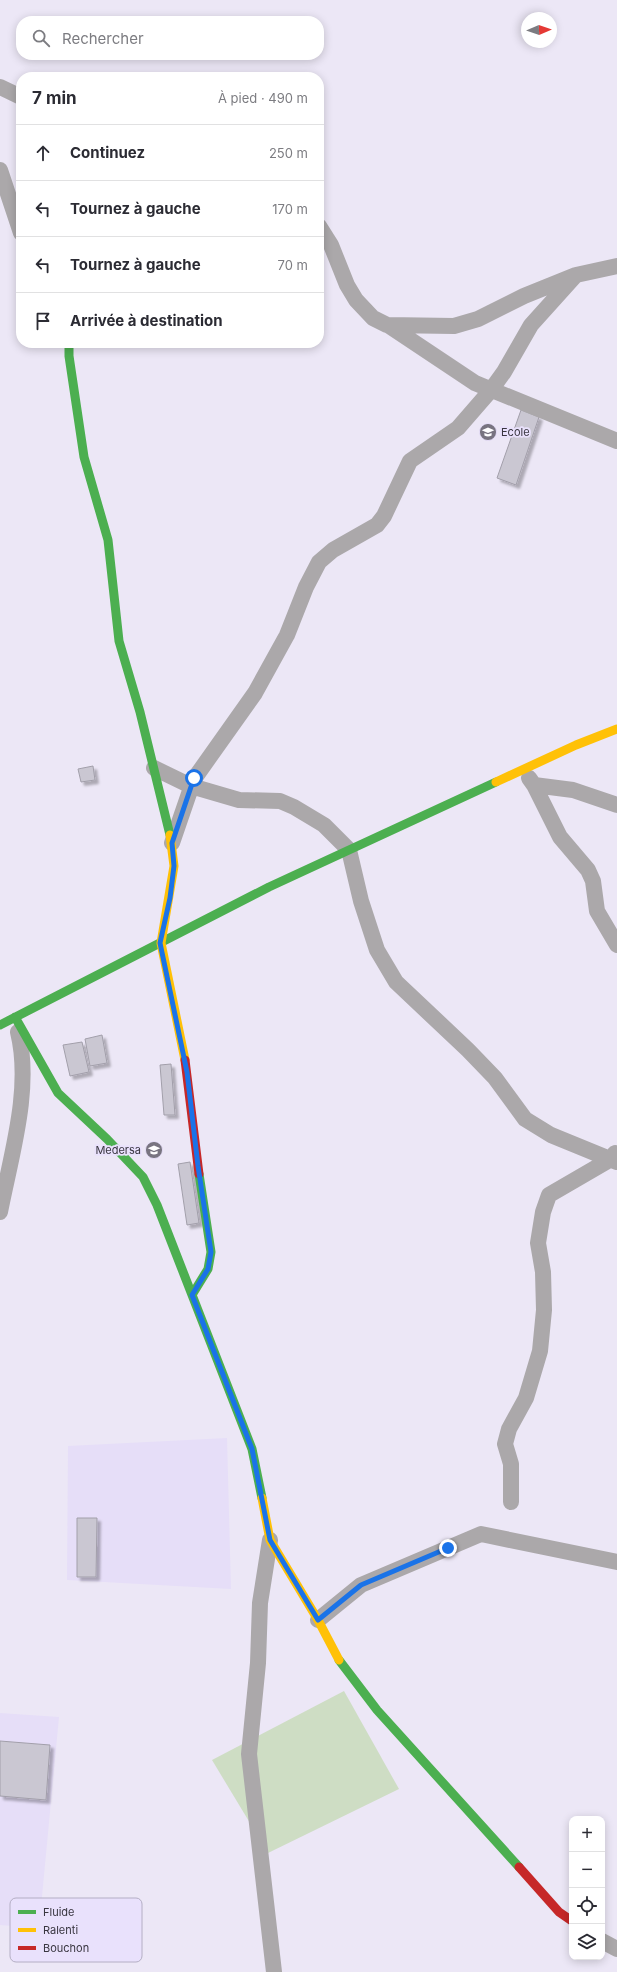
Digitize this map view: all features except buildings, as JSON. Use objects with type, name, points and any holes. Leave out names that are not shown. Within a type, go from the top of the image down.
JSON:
[{"type":"street","points":[[0,87],[16,95]]},
{"type":"street","points":[[0,170],[16,218]]},
{"type":"street","points":[[324,234],[331,245],[347,285],[356,300],[373,318],[387,325],[475,383],[617,441]]},
{"type":"street","points":[[387,325],[454,326],[478,319],[524,296],[576,275],[617,266]]},
{"type":"street","points":[[172,843],[194,778],[255,693],[288,635],[306,587],[319,562],[333,550],[377,525],[384,516],[410,461],[458,428],[491,390],[504,372],[531,325],[576,275]]},
{"type":"street","points":[[69,348],[84,457],[108,540],[118,642],[140,712],[172,843],[174,866],[170,898],[160,943],[187,1072],[198,1166],[211,1252],[208,1269],[192,1295]]},
{"type":"street","points":[[0,1025],[7,1017],[160,943],[268,887],[576,745],[617,729]]},
{"type":"street","points":[[154,768],[192,786],[239,800],[280,801],[294,807],[324,825],[349,850],[361,901],[377,950],[396,982],[468,1050],[495,1078],[525,1119],[551,1135],[615,1157]]},
{"type":"street","points":[[521,770],[534,784],[560,837],[588,870],[592,881],[597,911],[617,945]]},
{"type":"street","points":[[534,784],[573,790],[617,805]]},
{"type":"street","points":[[0,1212],[23,1089],[23,1052],[7,1017]]},
{"type":"street","points":[[7,1017],[58,1093],[107,1139],[143,1177],[157,1205],[252,1449],[270,1540],[318,1620],[340,1663],[377,1710],[559,1912],[569,1919]]},
{"type":"street","points":[[511,1502],[511,1464],[505,1444],[509,1430],[526,1398],[540,1351],[544,1310],[543,1272],[538,1243],[543,1212],[549,1195],[615,1157]]},
{"type":"street","points":[[318,1620],[361,1585],[481,1534],[617,1562]]},
{"type":"street","points":[[270,1540],[260,1603],[258,1663],[249,1754],[274,1972]]},
{"type":"street","points":[[605,1943],[617,1949]]},
{"type":"shaded area","points":[[227,1438],[231,1589],[67,1580],[68,1446]]},
{"type":"shaded area","points":[[0,1713],[59,1717],[42,1898],[10,1898],[10,1926],[0,1925]]},
{"type":"green space","points":[[344,1691],[399,1789],[268,1853],[212,1760]]},
{"type":"traffic: fast","points":[[69,348],[84,457],[108,540],[119,641],[140,712],[170,835]]},
{"type":"traffic: fast","points":[[0,1025],[269,887],[496,782]]},
{"type":"traffic: fast","points":[[15,1017],[58,1093],[107,1139],[143,1177],[157,1205],[252,1449],[262,1498]]},
{"type":"traffic: fast","points":[[192,1295],[208,1269],[211,1252],[199,1174]]},
{"type":"traffic: fast","points":[[339,1660],[377,1710],[519,1867]]},
{"type":"traffic: slow","points":[[496,782],[576,745],[617,729]]},
{"type":"traffic: slow","points":[[170,835],[174,866],[161,943],[185,1060]]},
{"type":"traffic: slow","points":[[262,1498],[270,1540],[318,1620],[339,1660]]},
{"type":"traffic: jam","points":[[185,1060],[199,1174]]},
{"type":"traffic: jam","points":[[519,1867],[559,1912],[569,1919]]},
{"type":"place","name":"Ecole","points":[[488,432]]},
{"type":"place","name":"Medersa","points":[[154,1150]]},
{"type":"route","points":[[194,778],[172,843],[174,866],[170,898],[160,943],[187,1072],[198,1166],[211,1252],[208,1269],[192,1295],[252,1449],[270,1540],[318,1620],[361,1585],[448,1548]]}]
